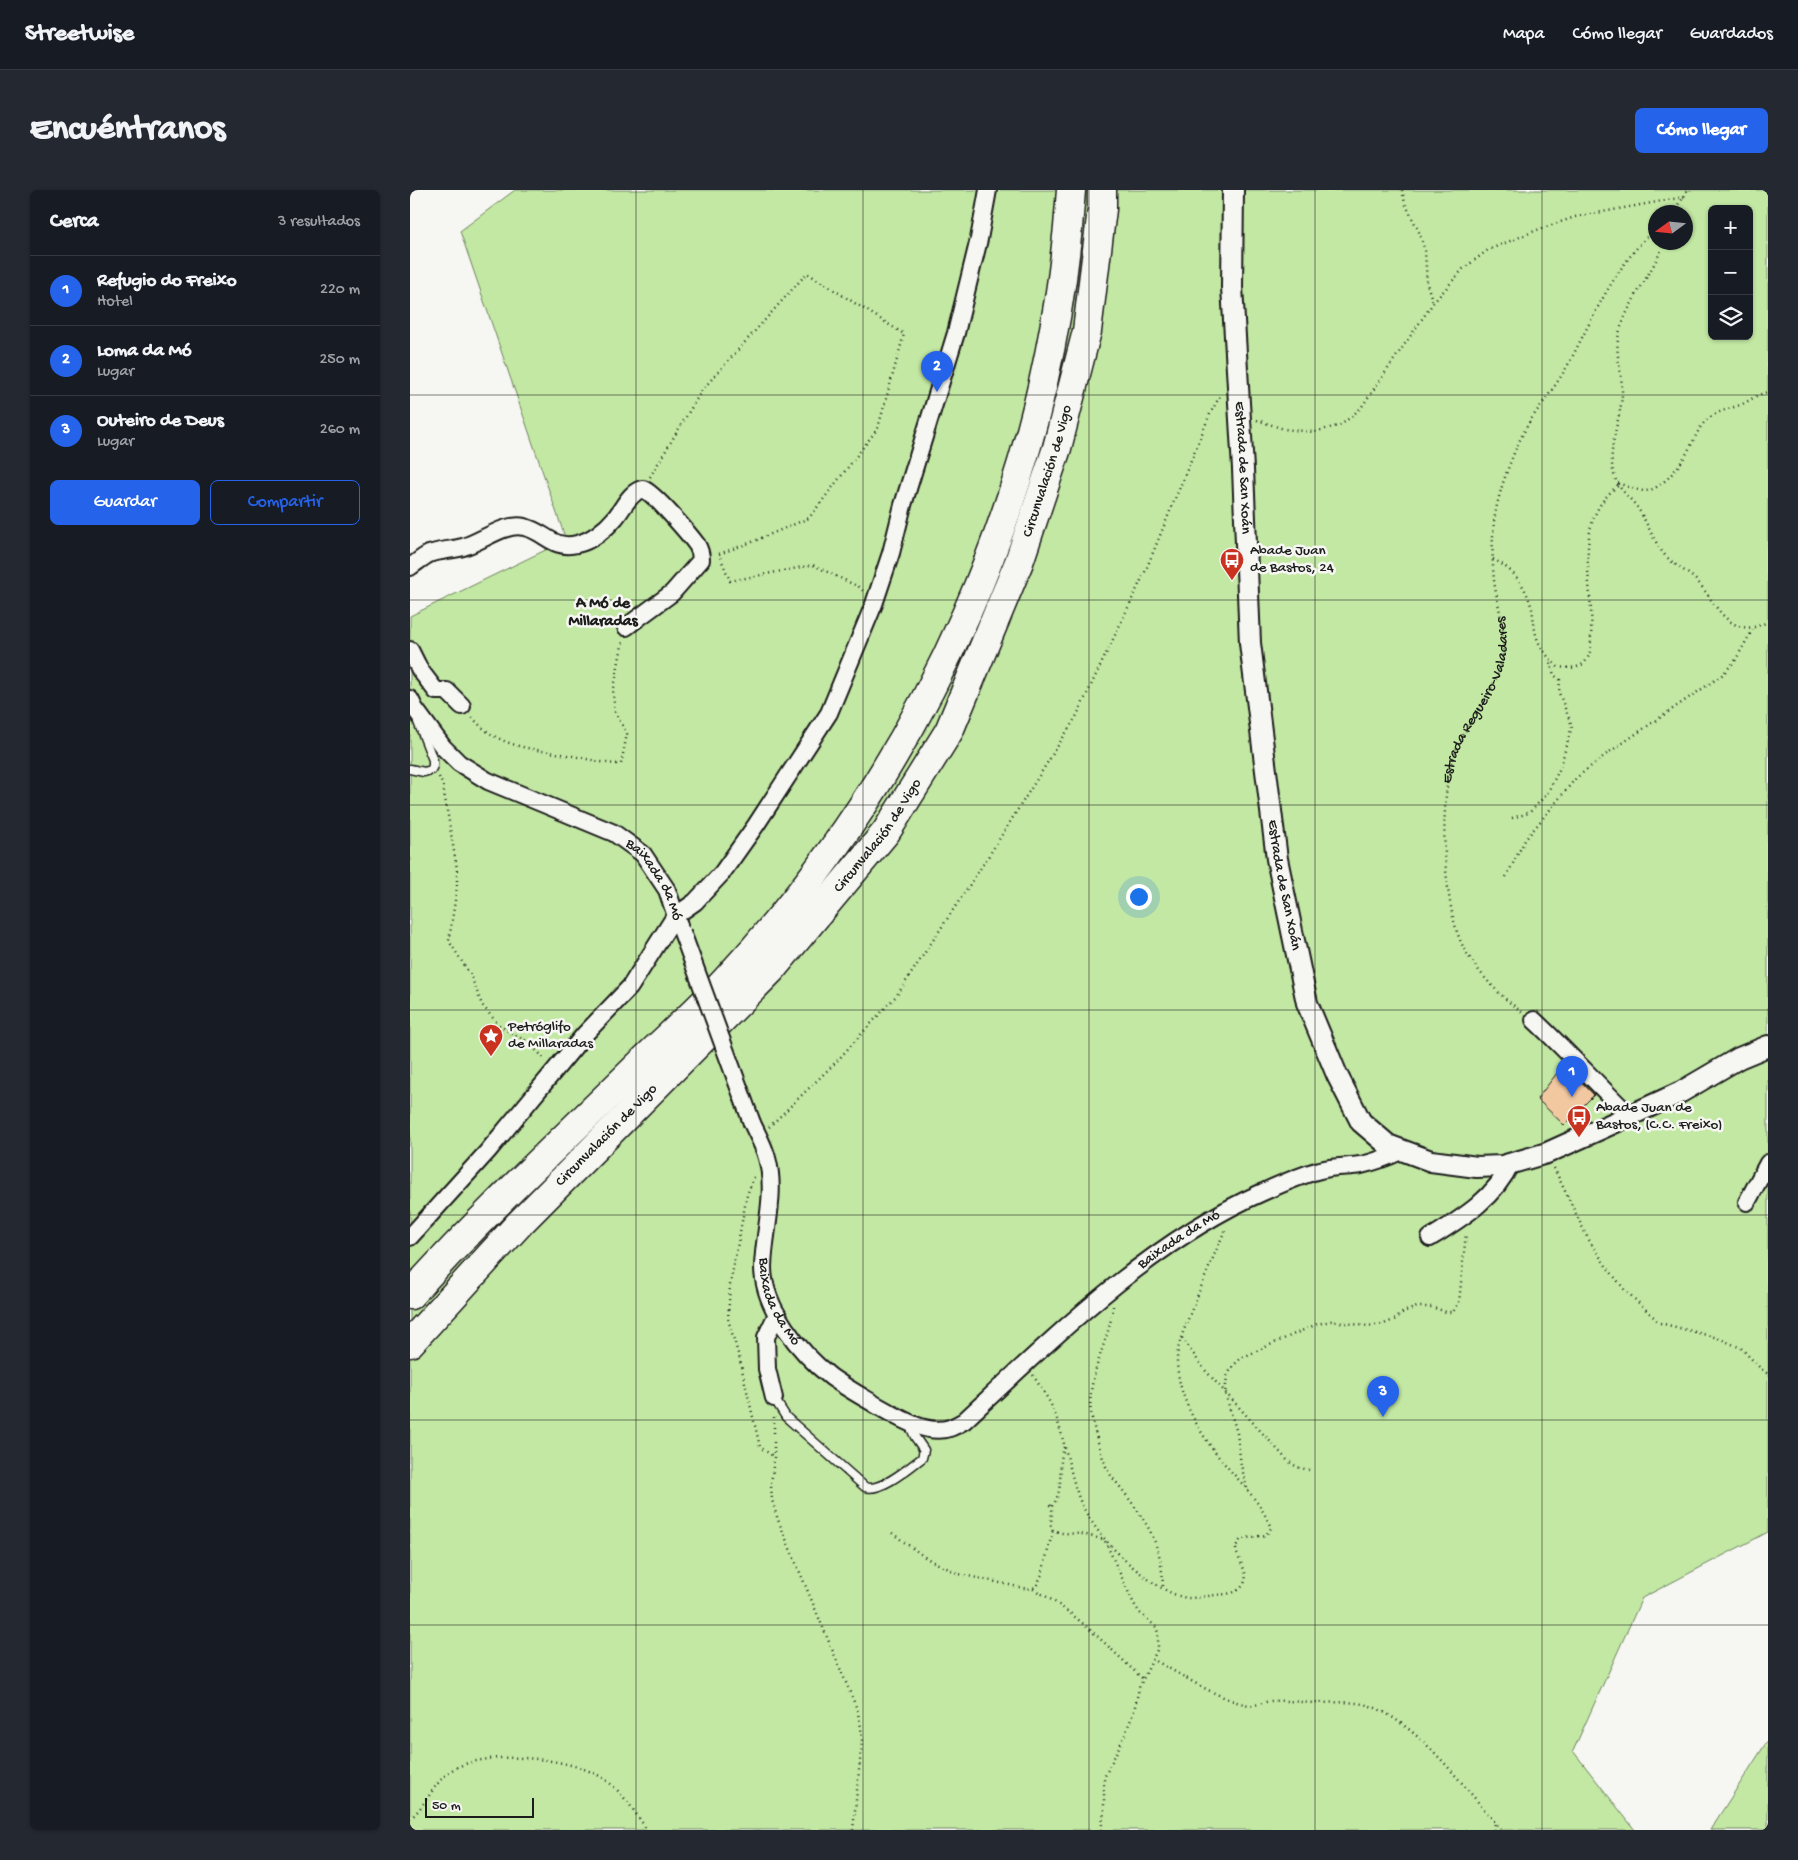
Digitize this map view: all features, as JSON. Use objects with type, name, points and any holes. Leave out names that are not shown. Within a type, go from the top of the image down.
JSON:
[{"type":"highway","name":"Circunvalación de Vigo","points":[[410,1295],[490,1210],[724,982],[790,906],[837,843],[870,795],[901,744],[934,683],[964,621],[993,547],[1019,470],[1034,417],[1053,332],[1071,190]]},
{"type":"highway","name":"Circunvalación de Vigo","points":[[410,1343],[520,1223],[771,970],[886,832],[949,731],[1019,562],[1057,448],[1087,331],[1102,209],[1102,190]]},
{"type":"street","points":[[410,1237],[488,1151],[584,1035],[630,986],[675,916],[695,902],[722,873],[829,714],[874,604],[956,334],[980,239],[988,190]]},
{"type":"street","name":"Estrada de San Xoán","points":[[1233,190],[1232,287],[1244,469],[1250,643],[1277,859],[1307,1003],[1337,1075],[1361,1122],[1388,1145],[1401,1152],[1431,1161],[1477,1167],[1502,1166],[1547,1152],[1630,1116],[1681,1092],[1739,1058],[1768,1046]]},
{"type":"street","points":[[410,567],[429,554],[463,547],[499,531],[514,527],[522,526],[534,530],[551,542],[563,545],[576,544],[590,539],[614,520],[634,493],[643,489],[649,491],[657,498],[698,546],[701,560],[672,593],[626,627]]},
{"type":"street","points":[[410,650],[420,670],[436,691],[447,691],[462,706]]},
{"type":"street","name":"Baixada da Mó","points":[[412,704],[443,747],[459,763],[488,781],[614,833],[642,854],[667,890],[675,916],[767,1158],[771,1184],[764,1275],[765,1288],[777,1314],[791,1336],[808,1356],[830,1376],[854,1392],[908,1421],[924,1428],[937,1430],[964,1422],[1078,1317],[1112,1289],[1189,1233],[1228,1209],[1263,1192],[1320,1170],[1361,1165],[1401,1152]]},
{"type":"street","points":[[1534,1020],[1570,1053],[1581,1068],[1630,1116]]},
{"type":"street","points":[[1430,1238],[1468,1214],[1495,1190],[1511,1163]]},
{"type":"street","points":[[1747,1202],[1768,1164]]},
{"type":"street","points":[[774,1398],[767,1369],[766,1338],[777,1314]]},
{"type":"lane","points":[[410,769],[424,772],[431,770],[433,766],[433,760],[419,728],[412,704]]},
{"type":"lane","points":[[774,1398],[786,1417],[869,1489],[889,1481],[922,1458],[924,1450],[915,1437],[908,1421]]},
{"type":"path","points":[[1402,190],[1405,203],[1419,232],[1425,251],[1427,284],[1433,303]]},
{"type":"path","points":[[1678,205],[1687,190]]},
{"type":"path","points":[[1239,415],[1284,429],[1314,432],[1341,425],[1361,408],[1433,303],[1463,269],[1488,250],[1575,217],[1684,197]]},
{"type":"path","name":"Estrada Regueiro-Valadares","points":[[1534,1020],[1504,999],[1465,952],[1457,930],[1448,891],[1444,809],[1447,780],[1454,754],[1496,677],[1502,655],[1503,631],[1494,580],[1493,559],[1495,516],[1504,479],[1529,424],[1568,364],[1594,311],[1619,270],[1648,235]]},
{"type":"path","points":[[1661,250],[1635,296],[1620,330],[1616,351],[1622,395],[1613,443],[1613,472],[1618,484],[1637,508],[1662,552],[1694,577],[1717,610],[1726,619],[1746,627],[1754,627],[1768,622]]},
{"type":"path","points":[[643,489],[702,390],[807,273],[904,334],[878,428],[809,518],[719,554],[730,581],[813,565],[859,587],[874,604]]},
{"type":"path","points":[[755,1130],[836,1062],[897,995],[988,857],[1076,717],[1145,572],[1210,414],[1237,366]]},
{"type":"path","points":[[1618,484],[1644,490],[1649,490],[1659,485],[1680,463],[1692,445],[1698,431],[1710,417],[1768,392]]},
{"type":"path","points":[[1493,559],[1507,566],[1516,576],[1532,608],[1539,643],[1549,658],[1558,668],[1569,668],[1584,664],[1589,656],[1592,610],[1587,541],[1602,501],[1618,484]]},
{"type":"path","points":[[462,706],[481,727],[506,743],[532,750],[567,755],[606,764],[621,764],[627,734],[615,712],[613,693],[626,627]]},
{"type":"path","points":[[1506,877],[1525,840],[1576,778],[1608,753],[1721,676],[1735,661],[1754,627]]},
{"type":"path","points":[[1512,818],[1529,813],[1546,794],[1560,768],[1572,726],[1559,693],[1560,680],[1554,675],[1549,658]]},
{"type":"path","points":[[433,766],[443,786],[457,869],[457,887],[449,941],[471,976],[482,1005],[498,1024],[512,1034],[527,1040],[555,1070]]},
{"type":"path","points":[[1547,1152],[1587,1237],[1624,1289],[1660,1323],[1718,1338],[1741,1348],[1768,1374]]},
{"type":"path","points":[[756,1174],[747,1195],[743,1213],[730,1285],[728,1319],[739,1356],[760,1447],[774,1457]]},
{"type":"path","points":[[1024,1366],[1041,1387],[1053,1409],[1077,1492],[1090,1519],[1105,1540],[1138,1572],[1163,1588],[1181,1596],[1190,1598],[1230,1593],[1239,1590],[1245,1584],[1246,1576],[1237,1555],[1236,1546],[1241,1539],[1266,1535],[1270,1528],[1266,1517],[1248,1489],[1214,1451],[1190,1414],[1184,1401],[1177,1362],[1182,1337],[1227,1226],[1228,1209]]},
{"type":"path","points":[[1248,1489],[1241,1465],[1237,1433],[1225,1393],[1226,1376],[1233,1366],[1241,1358],[1317,1324],[1331,1321],[1368,1326],[1384,1324],[1396,1319],[1403,1312],[1417,1307],[1432,1307],[1446,1312],[1453,1312],[1459,1303],[1468,1214]]},
{"type":"path","points":[[1112,1289],[1114,1304],[1112,1318],[1091,1392],[1091,1415],[1108,1470],[1147,1524],[1156,1541],[1161,1559],[1163,1588]]},
{"type":"path","points":[[1182,1337],[1204,1369],[1288,1461],[1297,1467],[1310,1470]]},
{"type":"path","points":[[774,1398],[772,1500],[778,1520],[856,1709],[861,1726],[862,1741],[853,1830]]},
{"type":"path","points":[[1033,1589],[1036,1587],[1042,1574],[1053,1530],[1051,1525],[1051,1506],[1058,1497],[1059,1464],[1064,1445]]},
{"type":"path","points":[[1053,1530],[1062,1534],[1084,1534],[1105,1540],[1134,1604],[1140,1613],[1156,1627],[1158,1633],[1158,1648],[1143,1679],[1124,1737],[1104,1778],[1104,1812],[1101,1830]]},
{"type":"path","points":[[892,1533],[926,1558],[959,1574],[1033,1589],[1054,1600],[1069,1611],[1143,1679]]},
{"type":"path","points":[[1152,1658],[1218,1694],[1248,1705],[1270,1701],[1338,1701],[1358,1703],[1380,1710],[1402,1724],[1431,1749],[1502,1830]]},
{"type":"path","points":[[410,1819],[442,1778],[452,1770],[479,1760],[509,1756],[564,1764],[602,1777],[633,1809],[647,1830]]},
{"type":"path","points":[[1494,1830],[1495,1822]]},
{"type":"green space","points":[[515,190],[1768,190],[1768,1532],[1642,1598],[1573,1751],[1635,1830],[410,1830],[410,616],[566,540],[460,231]]},
{"type":"green space","points":[[1768,1740],[1768,1830],[1710,1830]]},
{"type":"building","points":[[1564,1064],[1594,1095],[1564,1125],[1537,1099]]},
{"type":"place","name":"Loma da Mó","points":[[937,392]]},
{"type":"place","name":"Abade Juan de Bastos, 24","points":[[1232,581]]},
{"type":"place","name":"Petróglifo de Millaradas","points":[[491,1057]]},
{"type":"place","name":"Refugio do Freixo","points":[[1572,1097]]},
{"type":"place","name":"Abade Juan de Bastos, (C.C. Freixo)","points":[[1579,1138]]},
{"type":"place","name":"Outeiro de Deus","points":[[1383,1417]]},
{"type":"district","name":"A Mó de Millaradas","points":[[603,613]]}]
